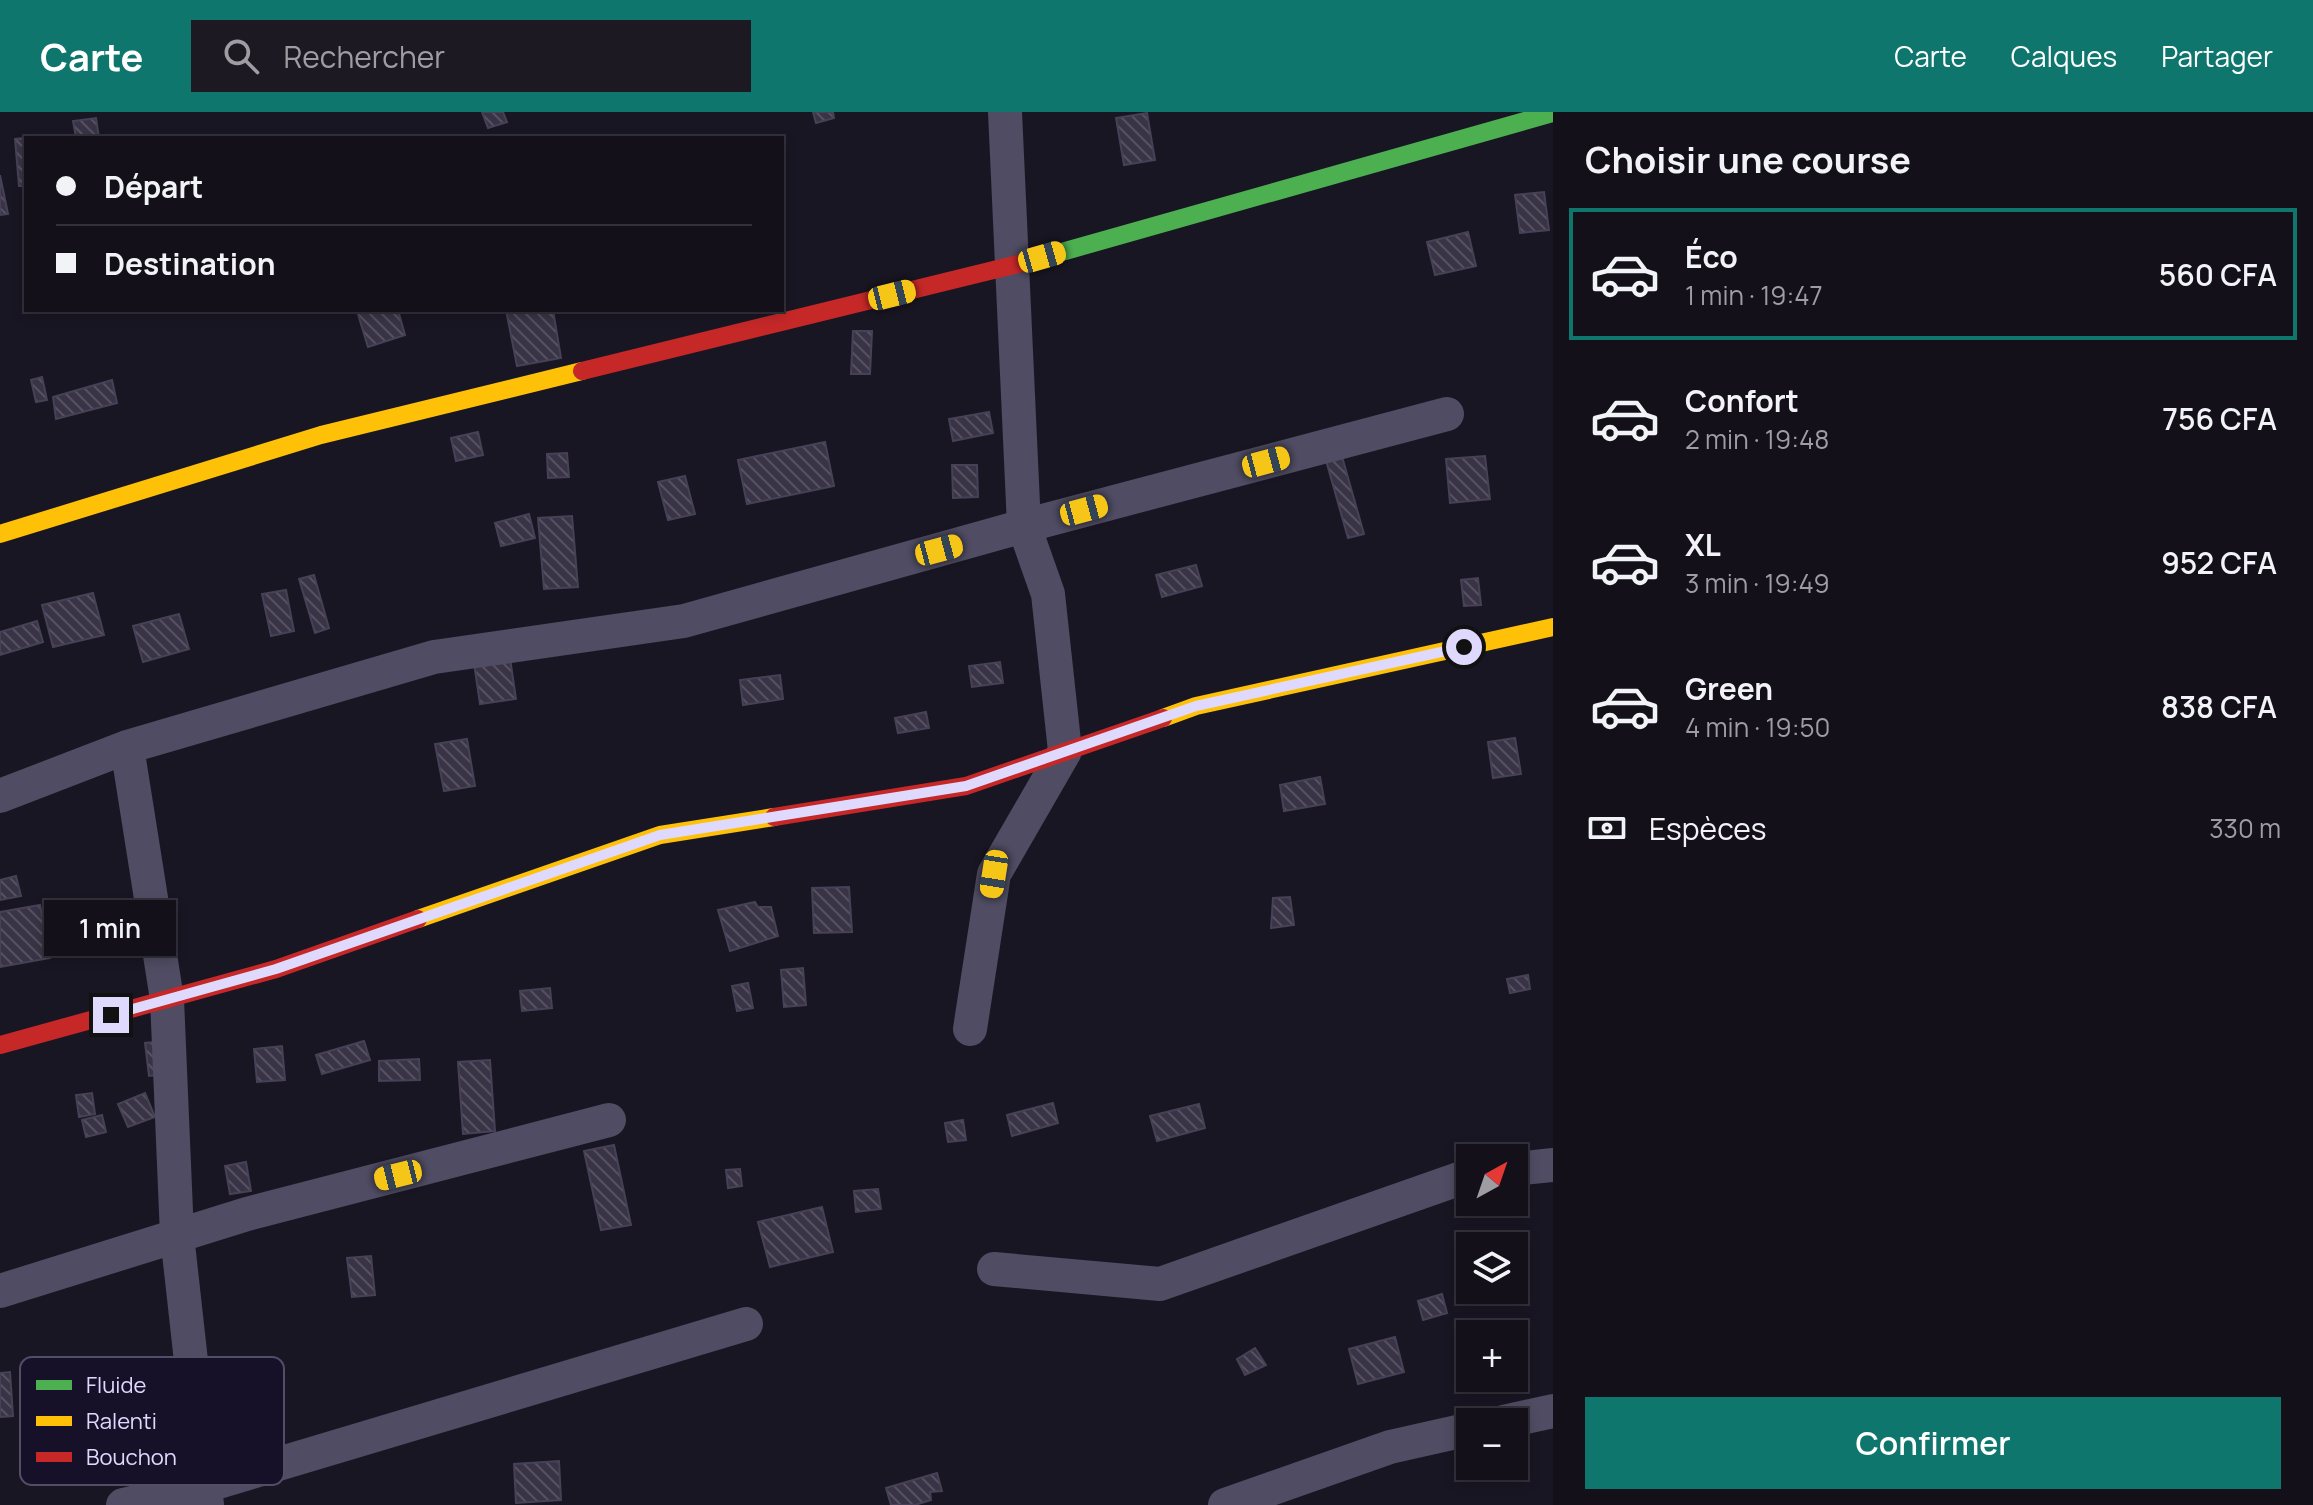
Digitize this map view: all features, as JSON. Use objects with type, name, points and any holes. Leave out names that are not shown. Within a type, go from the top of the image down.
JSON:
[{"type":"street","points":[[970,1029],[994,874],[1065,751],[1048,594],[1024,526],[1005,112]]},
{"type":"street","points":[[0,534],[321,435],[1012,266],[1553,113]]},
{"type":"street","points":[[0,796],[127,747],[434,657],[684,621],[1024,526],[1447,414]]},
{"type":"street","points":[[0,1045],[276,969],[660,835],[966,786],[1196,706],[1553,627]]},
{"type":"street","points":[[127,747],[167,999],[177,1235],[191,1357]]},
{"type":"street","points":[[0,1291],[247,1214],[609,1120]]},
{"type":"street","points":[[1528,1168],[1553,1165]]},
{"type":"street","points":[[994,1269],[1160,1284],[1456,1180]]},
{"type":"street","points":[[284,1471],[746,1324]]},
{"type":"street","points":[[1528,1416],[1553,1411]]},
{"type":"street","points":[[1225,1505],[1390,1447],[1456,1432]]},
{"type":"street","points":[[123,1505],[206,1496],[241,1485]]},
{"type":"building","points":[[482,112],[503,112],[507,122],[488,128]]},
{"type":"building","points":[[813,112],[833,112],[834,118],[816,123]]},
{"type":"building","points":[[1147,113],[1155,160],[1124,165],[1116,118]]},
{"type":"building","points":[[96,118],[99,136],[76,136],[73,121]]},
{"type":"building","points":[[24,138],[24,186],[19,186],[15,139]]},
{"type":"building","points":[[0,175],[8,214],[0,215]]},
{"type":"building","points":[[1544,192],[1549,230],[1520,233],[1515,195]]},
{"type":"building","points":[[1468,232],[1476,266],[1435,275],[1427,242]]},
{"type":"building","points":[[357,312],[399,312],[405,335],[368,347]]},
{"type":"building","points":[[506,312],[553,312],[561,358],[517,366]]},
{"type":"building","points":[[853,331],[872,331],[870,374],[851,374]]},
{"type":"building","points":[[42,377],[47,400],[36,402],[31,380]]},
{"type":"building","points":[[112,380],[117,403],[56,419],[53,397]]},
{"type":"building","points":[[989,412],[993,433],[953,441],[949,419]]},
{"type":"building","points":[[478,432],[483,455],[456,461],[451,438]]},
{"type":"building","points":[[825,442],[834,486],[747,504],[738,460]]},
{"type":"building","points":[[567,453],[569,477],[548,478],[547,454]]},
{"type":"building","points":[[1341,453],[1364,534],[1348,538],[1325,457]]},
{"type":"building","points":[[1485,456],[1490,499],[1450,503],[1446,459]]},
{"type":"building","points":[[952,465],[977,465],[978,497],[953,498]]},
{"type":"building","points":[[685,476],[695,514],[668,520],[658,482]]},
{"type":"building","points":[[529,514],[535,538],[501,546],[495,523]]},
{"type":"building","points":[[572,516],[578,587],[544,589],[538,518]]},
{"type":"building","points":[[1196,565],[1202,586],[1162,597],[1156,575]]},
{"type":"building","points":[[314,575],[329,628],[315,633],[299,579]]},
{"type":"building","points":[[1478,578],[1481,605],[1464,606],[1461,580]]},
{"type":"building","points":[[286,590],[294,631],[271,636],[262,594]]},
{"type":"building","points":[[93,593],[104,635],[53,647],[42,605]]},
{"type":"building","points":[[179,614],[189,649],[143,662],[133,626]]},
{"type":"building","points":[[37,621],[43,642],[0,655],[0,632]]},
{"type":"building","points":[[510,658],[516,699],[480,704],[474,663]]},
{"type":"building","points":[[1000,662],[1003,683],[972,687],[969,666]]},
{"type":"building","points":[[780,675],[783,699],[743,705],[740,680]]},
{"type":"building","points":[[926,712],[929,728],[898,733],[895,718]]},
{"type":"building","points":[[1515,738],[1521,774],[1493,778],[1488,742]]},
{"type":"building","points":[[467,739],[475,786],[444,791],[435,744]]},
{"type":"building","points":[[1320,777],[1325,804],[1284,811],[1280,785]]},
{"type":"building","points":[[16,876],[21,896],[0,900],[0,880]]},
{"type":"building","points":[[849,887],[852,932],[814,933],[812,888]]},
{"type":"building","points":[[1290,897],[1294,925],[1271,928],[1273,898]]},
{"type":"building","points":[[755,902],[758,907],[771,907],[778,936],[730,951],[718,910]]},
{"type":"building","points":[[40,905],[50,958],[0,967],[0,912]]},
{"type":"building","points":[[101,919],[107,948],[80,953],[74,923]]},
{"type":"building","points":[[803,968],[806,1005],[784,1007],[781,970]]},
{"type":"building","points":[[1528,975],[1530,989],[1510,993],[1507,979]]},
{"type":"building","points":[[748,983],[753,1008],[737,1011],[732,986]]},
{"type":"building","points":[[550,988],[552,1008],[522,1011],[520,991]]},
{"type":"building","points":[[163,1041],[166,1074],[149,1076],[145,1043]]},
{"type":"building","points":[[364,1041],[370,1060],[322,1074],[316,1055]]},
{"type":"building","points":[[282,1046],[285,1080],[257,1082],[254,1049]]},
{"type":"building","points":[[419,1059],[420,1080],[379,1081],[379,1061]]},
{"type":"building","points":[[490,1060],[495,1131],[463,1134],[458,1062]]},
{"type":"building","points":[[92,1093],[95,1114],[79,1117],[76,1095]]},
{"type":"building","points":[[145,1093],[155,1117],[128,1127],[118,1104]]},
{"type":"building","points":[[1053,1103],[1058,1123],[1012,1136],[1007,1115]]},
{"type":"building","points":[[1199,1104],[1205,1128],[1157,1141],[1150,1116]]},
{"type":"building","points":[[102,1115],[106,1132],[86,1137],[82,1120]]},
{"type":"building","points":[[963,1120],[966,1140],[948,1142],[945,1123]]},
{"type":"building","points":[[614,1145],[631,1225],[601,1230],[584,1151]]},
{"type":"building","points":[[246,1162],[251,1191],[230,1194],[225,1166]]},
{"type":"building","points":[[740,1169],[742,1186],[728,1188],[726,1170]]},
{"type":"building","points":[[878,1189],[881,1209],[856,1212],[854,1191]]},
{"type":"building","points":[[822,1207],[833,1252],[770,1267],[758,1222]]},
{"type":"building","points":[[371,1256],[375,1295],[352,1297],[347,1258]]},
{"type":"building","points":[[1442,1294],[1447,1313],[1423,1320],[1418,1301]]},
{"type":"building","points":[[1395,1337],[1404,1372],[1358,1384],[1349,1349]]},
{"type":"building","points":[[1255,1348],[1266,1365],[1245,1375],[1237,1359]]},
{"type":"building","points":[[10,1372],[13,1416],[0,1417],[0,1373]]},
{"type":"building","points":[[559,1461],[561,1500],[516,1503],[514,1464]]},
{"type":"building","points":[[937,1473],[942,1491],[930,1492],[931,1500],[915,1505],[891,1505],[886,1488]]},
{"type":"traffic: fast","points":[[1030,261],[1553,113]]},
{"type":"traffic: slow","points":[[0,534],[321,435],[582,371]]},
{"type":"traffic: slow","points":[[1163,718],[1196,706],[1553,627]]},
{"type":"traffic: slow","points":[[418,919],[660,835],[774,817]]},
{"type":"traffic: jam","points":[[582,371],[1030,261]]},
{"type":"traffic: jam","points":[[774,817],[966,786],[1163,718]]},
{"type":"traffic: jam","points":[[0,1045],[276,969],[418,919]]},
{"type":"route","points":[[111,1015],[276,969],[660,835],[966,786],[1196,706],[1464,647]]}]
